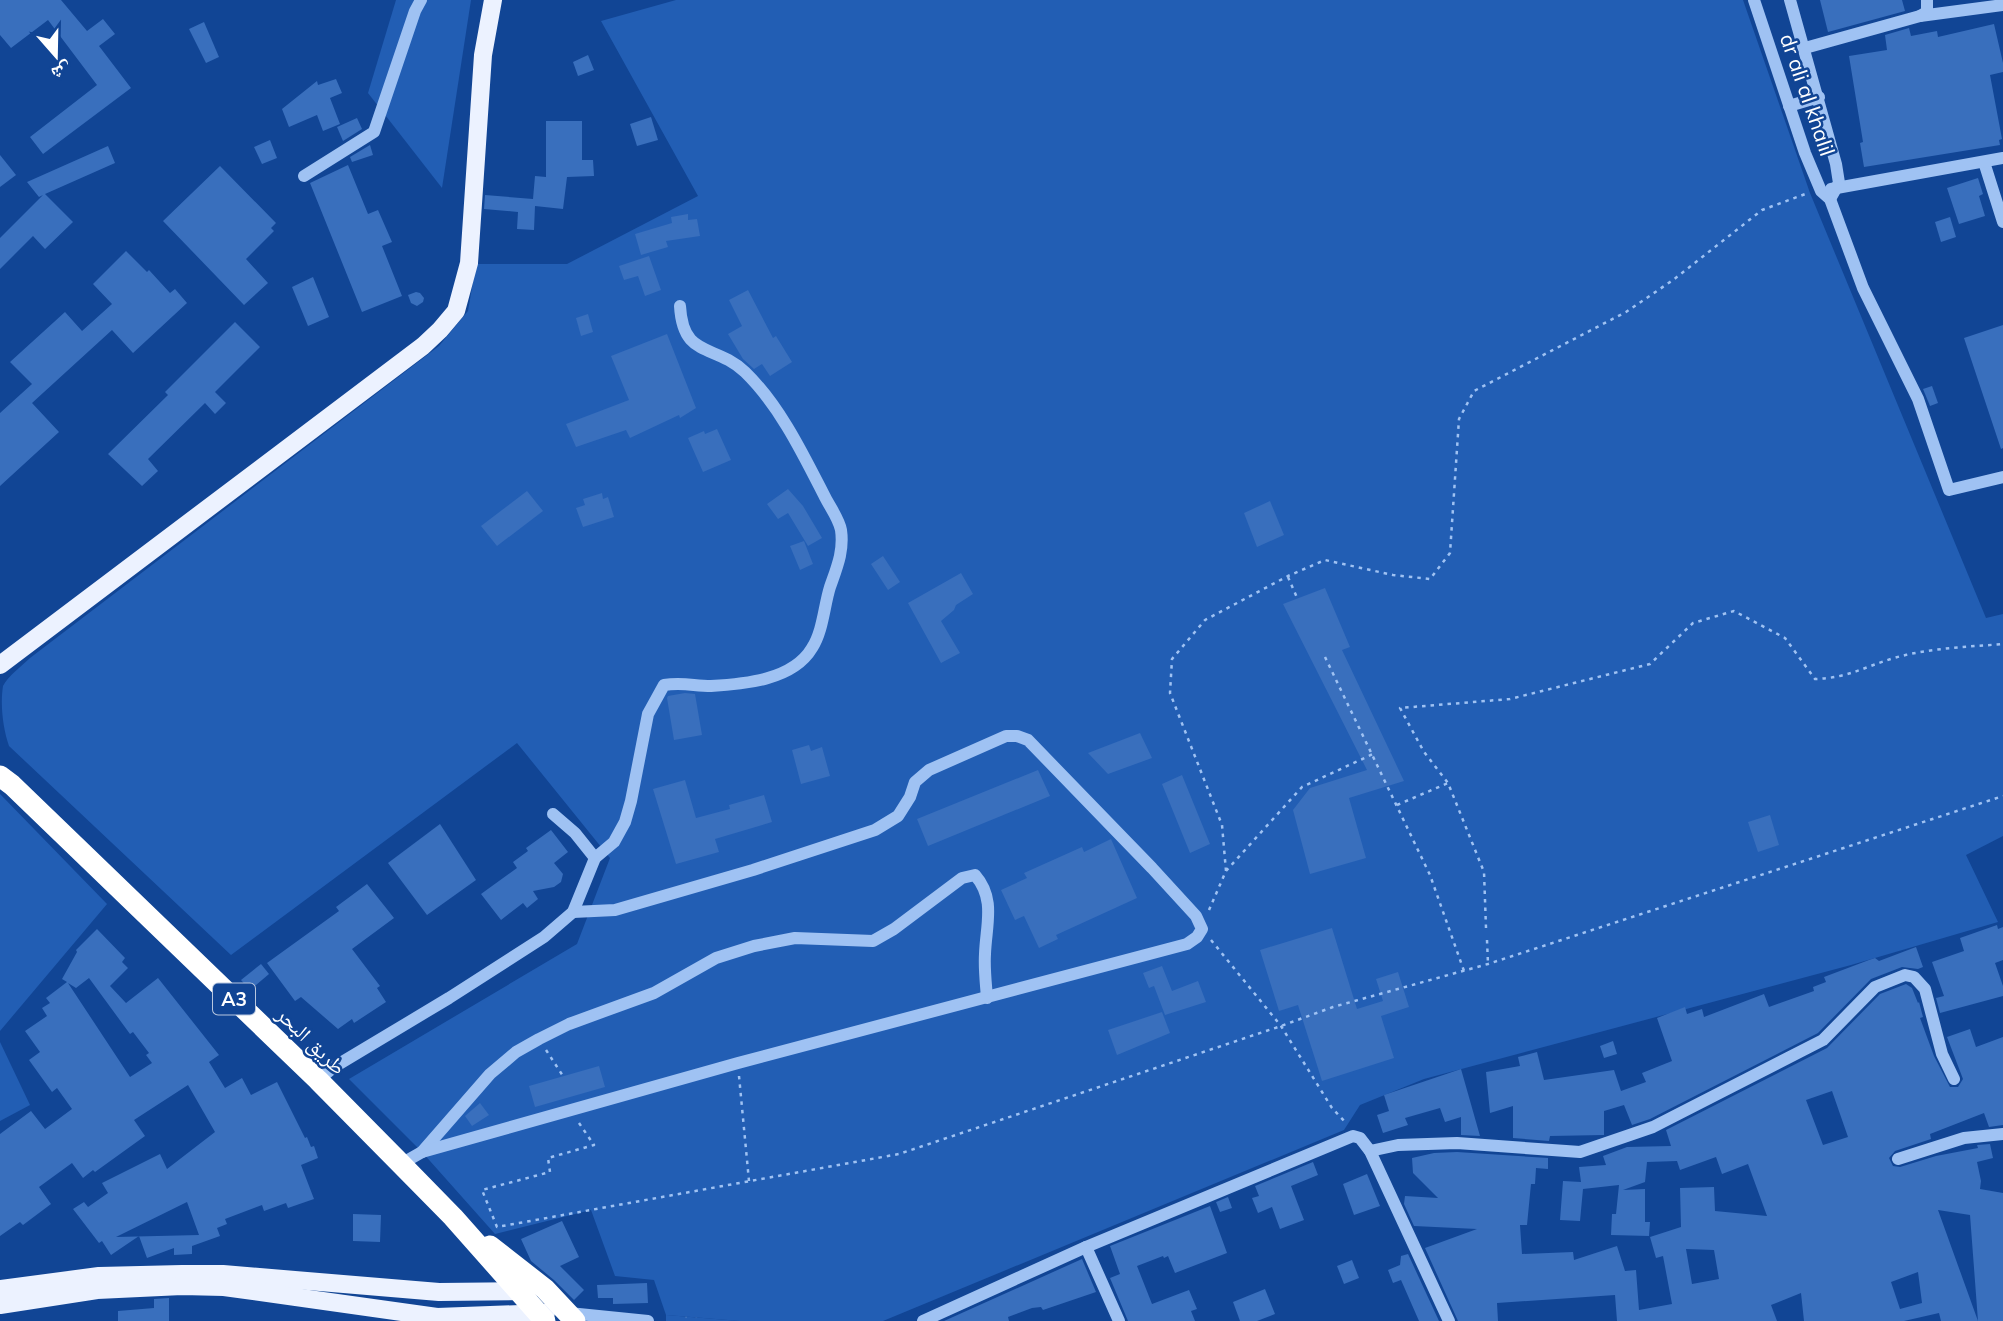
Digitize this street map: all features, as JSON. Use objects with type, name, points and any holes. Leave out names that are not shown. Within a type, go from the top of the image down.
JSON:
[{"type":"highway","name":"طريق البحر","points":[[0,763],[6,780],[318,1080],[453,1217],[541,1317]]},
{"type":"highway","name":"طريق البحر","points":[[453,1217],[545,1289],[571,1317]]},
{"type":"main road","points":[[1,666],[423,346],[456,310],[469,262],[484,55],[493,0]]},
{"type":"main road","points":[[0,1305],[147,1281],[223,1274],[439,1292],[518,1292],[545,1289]]},
{"type":"main road","points":[[0,1289],[99,1276],[224,1287],[437,1317],[571,1317]]},
{"type":"street","points":[[303,176],[374,132],[421,0]]},
{"type":"street","name":"dr ali al khalil","points":[[1754,0],[1789,106],[1825,193]]},
{"type":"street","points":[[1790,0],[1819,97],[1839,178],[1825,193]]},
{"type":"street","points":[[1920,16],[1927,12],[1927,0]]},
{"type":"street","points":[[1805,48],[1920,16],[2003,5]]},
{"type":"street","points":[[1789,106],[1819,97]]},
{"type":"street","points":[[1825,193],[2003,158]]},
{"type":"street","points":[[1984,162],[2003,222]]},
{"type":"street","points":[[1825,193],[1863,288],[1918,399],[1949,491],[2003,477]]},
{"type":"street","points":[[318,1080],[334,1067],[544,937],[573,912],[595,858],[614,842],[625,822],[648,714],[664,685],[682,682],[709,686],[770,677],[800,662],[813,647],[842,551],[841,527],[774,408],[745,372],[686,336],[681,325],[680,306]]},
{"type":"street","points":[[401,1164],[422,1152],[738,1063],[1187,944],[1202,929],[1196,916],[1152,868],[1028,740],[1017,736],[995,740],[929,770],[915,782],[911,797],[898,816],[875,830],[753,870],[615,910],[573,912]]},
{"type":"street","points":[[553,814],[575,833],[595,858]]},
{"type":"street","points":[[422,1152],[490,1074],[516,1052],[539,1039],[569,1024],[654,993],[716,958],[754,946],[795,938],[873,941],[894,929],[962,877],[975,876],[984,886],[989,903],[985,956],[987,998]]},
{"type":"street","points":[[1370,1151],[1398,1145],[1457,1143],[1580,1152],[1653,1127],[1823,1040],[1875,987],[1905,975],[1914,976],[1924,989],[1942,1054],[1954,1080]]},
{"type":"street","points":[[1898,1159],[1964,1138],[2003,1134]]},
{"type":"street","points":[[923,1321],[1086,1247],[1353,1136],[1360,1138],[1370,1151],[1449,1321]]},
{"type":"street","points":[[1086,1247],[1119,1321]]},
{"type":"street","points":[[571,1317],[648,1321]]},
{"type":"path","points":[[1226,871],[1222,825],[1170,693],[1172,659],[1205,620],[1287,576],[1325,560],[1393,575],[1430,579],[1450,553],[1459,419],[1474,391],[1626,312],[1673,280],[1762,210],[1825,193]]},
{"type":"path","points":[[1287,576],[1298,600]]},
{"type":"path","points":[[1486,928],[1484,872],[1448,783],[1424,752],[1400,708],[1510,699],[1650,664],[1693,623],[1734,611],[1785,638],[1815,679],[1839,678],[1895,658],[1941,648],[2003,644]]},
{"type":"path","points":[[1325,657],[1430,874],[1464,971]]},
{"type":"path","points":[[1360,1138],[1332,1108],[1281,1026],[1202,929],[1226,871],[1302,787],[1373,754]]},
{"type":"path","points":[[1397,805],[1448,783]]},
{"type":"path","points":[[577,1120],[594,1145],[548,1158],[550,1172],[482,1189],[498,1227],[899,1154],[1345,1003],[1488,964],[2003,796]]},
{"type":"path","points":[[1487,940],[1488,964]]},
{"type":"path","points":[[539,1039],[563,1076]]},
{"type":"path","points":[[738,1063],[749,1181]]},
{"type":"green space","points":[[396,0],[471,0],[442,188],[368,93]]},
{"type":"green space","points":[[676,0],[1743,0],[1810,193],[1986,618],[2003,614],[2003,836],[1966,855],[1998,922],[1851,965],[1424,1079],[1360,1105],[1344,1130],[883,1321],[740,1321],[666,1315],[654,1280],[615,1276],[591,1210],[495,1234],[422,1152],[349,1079],[577,944],[610,858],[517,743],[231,955],[9,746],[3,717],[3,686],[30,658],[439,346],[468,311],[476,264],[567,264],[698,196],[601,21]]},
{"type":"green space","points":[[0,794],[107,904],[0,1031]]},
{"type":"green space","points":[[0,1042],[30,1105],[0,1121]]},
{"type":"green space","points":[[666,1315],[740,1321],[666,1321]]},
{"type":"building","points":[[0,0],[61,0],[87,31],[103,19],[115,34],[99,46],[131,88],[43,154],[30,137],[97,85],[48,20],[11,48],[0,35]]},
{"type":"building","points":[[1820,0],[1902,0],[1905,11],[1828,32]]},
{"type":"building","points":[[204,22],[219,57],[206,63],[189,29]]},
{"type":"building","points":[[1994,24],[2003,63],[2003,72],[1990,75],[2002,139],[1999,140],[2000,145],[1864,167],[1860,143],[1863,142],[1849,56],[1887,50],[1885,35],[1909,28],[1911,36],[1937,31],[1938,37]]},
{"type":"building","points":[[588,55],[594,70],[578,76],[573,62]]},
{"type":"building","points":[[336,79],[342,93],[330,98],[340,124],[323,131],[317,115],[289,127],[282,109],[317,81],[318,85]]},
{"type":"building","points":[[651,117],[658,140],[637,146],[630,124]]},
{"type":"building","points":[[357,118],[362,129],[343,141],[337,127]]},
{"type":"building","points":[[546,121],[582,121],[582,160],[593,160],[594,176],[567,177],[563,209],[535,206],[534,230],[517,229],[518,212],[484,209],[485,195],[533,199],[535,176],[546,177]]},
{"type":"building","points":[[270,140],[277,158],[262,164],[254,147]]},
{"type":"building","points":[[370,145],[373,155],[352,162],[350,157]]},
{"type":"building","points":[[108,146],[115,163],[45,194],[73,222],[45,249],[33,236],[0,269],[0,238],[43,195],[39,197],[27,182]]},
{"type":"building","points":[[0,155],[16,175],[0,187]]},
{"type":"building","points":[[348,165],[368,214],[378,210],[392,242],[382,246],[402,296],[362,312],[310,183]]},
{"type":"building","points":[[220,166],[276,223],[271,228],[274,231],[246,259],[268,283],[244,305],[163,221]]},
{"type":"building","points":[[1978,178],[1983,194],[1979,196],[1985,216],[1959,224],[1947,188]]},
{"type":"building","points":[[688,214],[688,220],[697,219],[700,236],[666,241],[668,247],[641,255],[635,234],[672,223],[671,217]]},
{"type":"building","points":[[1950,217],[1956,237],[1941,242],[1935,222]]},
{"type":"building","points":[[126,251],[147,272],[149,270],[170,293],[175,289],[187,303],[133,353],[112,330],[32,403],[59,432],[0,486],[0,413],[32,384],[10,362],[65,312],[82,331],[112,304],[93,284]]},
{"type":"building","points":[[649,256],[661,290],[645,296],[638,276],[624,280],[619,266]]},
{"type":"building","points":[[313,277],[329,317],[308,326],[292,287]]},
{"type":"building","points":[[748,290],[773,338],[776,336],[792,362],[770,376],[762,364],[754,369],[743,359],[728,334],[742,326],[729,300]]},
{"type":"building","points":[[416,292],[424,298],[417,306],[411,303],[408,295]]},
{"type":"building","points":[[588,314],[593,332],[581,336],[576,318]]},
{"type":"building","points":[[235,322],[260,347],[215,392],[226,403],[215,414],[205,403],[148,459],[158,471],[142,486],[108,454],[168,395],[165,392]]},
{"type":"building","points":[[2003,325],[2003,448],[2001,449],[1964,338]]},
{"type":"building","points":[[667,334],[696,408],[680,418],[679,415],[630,438],[626,430],[576,447],[566,424],[629,400],[611,356]]},
{"type":"building","points":[[1932,386],[1938,403],[1930,406],[1923,389]]},
{"type":"building","points":[[717,429],[731,460],[703,472],[688,438]]},
{"type":"building","points":[[788,489],[803,506],[822,538],[808,546],[788,513],[778,519],[767,504]]},
{"type":"building","points":[[527,491],[543,511],[497,546],[481,526]]},
{"type":"building","points":[[602,493],[603,499],[608,497],[614,517],[583,527],[576,508],[585,505],[583,499]]},
{"type":"building","points":[[1270,501],[1284,535],[1257,547],[1244,513]]},
{"type":"building","points":[[804,541],[813,564],[800,570],[790,546]]},
{"type":"building","points":[[883,556],[900,582],[888,590],[871,564]]},
{"type":"building","points":[[961,573],[973,594],[956,605],[941,621],[960,653],[941,663],[908,603]]},
{"type":"building","points":[[1325,588],[1350,647],[1342,650],[1404,781],[1349,798],[1366,858],[1310,874],[1293,810],[1310,788],[1367,770],[1283,604]]},
{"type":"building","points":[[685,693],[695,694],[702,735],[674,740],[667,698]]},
{"type":"building","points":[[1140,733],[1152,758],[1108,774],[1088,753]]},
{"type":"building","points":[[809,745],[811,751],[822,747],[830,776],[801,784],[792,750]]},
{"type":"building","points":[[1038,770],[1050,796],[928,846],[917,819]]},
{"type":"building","points":[[1182,775],[1210,844],[1190,853],[1162,784]]},
{"type":"building","points":[[685,780],[696,818],[730,809],[729,805],[764,795],[772,822],[715,839],[719,852],[676,864],[653,789]]},
{"type":"building","points":[[1770,815],[1779,845],[1758,852],[1748,822]]},
{"type":"building","points":[[440,824],[476,880],[427,915],[388,863]]},
{"type":"building","points":[[551,830],[568,852],[554,863],[563,874],[561,882],[554,887],[533,891],[538,899],[527,908],[523,903],[501,920],[481,894],[517,868],[513,862],[528,851],[526,848]]},
{"type":"building","points":[[1111,839],[1137,898],[1056,935],[1058,939],[1039,948],[1024,916],[1015,920],[1001,890],[1027,878],[1024,873],[1082,847],[1084,852]]},
{"type":"building","points":[[367,884],[394,918],[352,949],[380,986],[377,988],[386,1002],[354,1023],[352,1019],[338,1029],[301,997],[295,1001],[267,963],[339,911],[336,907]]},
{"type":"building","points":[[1997,925],[1998,929],[2003,927],[2003,960],[1995,963],[2003,986],[2003,996],[1940,1013],[1936,998],[1944,996],[1932,962],[1964,951],[1960,938]]},
{"type":"building","points":[[1332,928],[1357,1009],[1383,1001],[1376,979],[1398,972],[1409,1007],[1381,1016],[1394,1058],[1322,1081],[1298,1005],[1279,1011],[1260,950]]},
{"type":"building","points":[[97,929],[125,958],[122,962],[128,968],[110,986],[126,1003],[158,978],[219,1055],[209,1062],[225,1088],[242,1078],[251,1095],[277,1082],[305,1138],[307,1137],[311,1147],[314,1146],[318,1158],[301,1165],[314,1199],[288,1208],[286,1203],[264,1211],[262,1205],[225,1219],[227,1224],[217,1228],[220,1236],[192,1246],[192,1254],[174,1255],[174,1248],[147,1258],[139,1236],[199,1235],[187,1202],[116,1237],[138,1236],[111,1255],[73,1209],[84,1202],[88,1207],[108,1193],[102,1183],[160,1154],[167,1169],[215,1132],[188,1085],[134,1120],[145,1136],[95,1172],[93,1170],[83,1178],[72,1163],[39,1187],[51,1204],[23,1225],[20,1222],[0,1236],[0,1134],[31,1111],[45,1129],[72,1109],[57,1088],[52,1092],[29,1060],[40,1052],[25,1031],[47,1016],[42,1008],[50,1003],[46,998],[67,982],[62,979],[76,950]],"holes":[[[89,978],[130,1034],[133,1032],[149,1053],[146,1055],[152,1063],[130,1077],[68,983],[76,988]]]},
{"type":"building","points":[[1916,947],[1923,967],[1902,967],[1871,979],[1818,1033],[1650,1119],[1632,1125],[1624,1105],[1604,1111],[1604,1135],[1550,1136],[1549,1141],[1513,1138],[1513,1106],[1490,1113],[1486,1072],[1520,1066],[1518,1057],[1537,1052],[1544,1080],[1614,1070],[1621,1091],[1646,1082],[1642,1073],[1672,1061],[1657,1018],[1685,1007],[1687,1014],[1702,1009],[1704,1017],[1764,994],[1769,1007],[1814,991],[1813,987],[1826,982],[1824,977],[1875,958],[1879,961]]},
{"type":"building","points":[[261,964],[269,974],[250,990],[241,980]]},
{"type":"building","points":[[1162,966],[1172,991],[1198,981],[1206,1002],[1165,1015],[1154,986],[1149,988],[1143,973]]},
{"type":"building","points":[[1906,984],[1912,988],[1919,1002],[1923,1017],[1920,1018],[1934,1056],[1950,1087],[1958,1087],[1963,1079],[1947,1037],[1970,1029],[1976,1047],[2003,1037],[2003,1125],[1989,1127],[1984,1113],[1930,1134],[1931,1139],[1895,1151],[1889,1158],[1893,1166],[1900,1167],[1936,1156],[1978,1148],[1977,1145],[1990,1144],[1993,1158],[1977,1162],[1980,1189],[2003,1193],[2003,1321],[1978,1321],[1941,1321],[1939,1313],[1904,1321],[1804,1321],[1801,1293],[1771,1305],[1777,1321],[1617,1321],[1615,1295],[1497,1303],[1498,1321],[1458,1321],[1425,1248],[1477,1229],[1414,1226],[1404,1204],[1405,1196],[1438,1198],[1413,1173],[1412,1158],[1457,1152],[1548,1158],[1548,1169],[1536,1168],[1535,1184],[1531,1184],[1527,1225],[1520,1225],[1522,1254],[1573,1252],[1574,1260],[1617,1246],[1625,1271],[1636,1270],[1639,1310],[1672,1304],[1663,1256],[1656,1258],[1650,1237],[1681,1227],[1680,1188],[1714,1187],[1715,1211],[1767,1216],[1748,1164],[1722,1174],[1716,1157],[1680,1170],[1677,1161],[1647,1162],[1645,1182],[1623,1190],[1645,1189],[1645,1222],[1650,1222],[1649,1236],[1611,1235],[1612,1214],[1616,1214],[1619,1185],[1583,1189],[1580,1221],[1560,1220],[1563,1181],[1581,1182],[1579,1167],[1606,1165],[1603,1156],[1627,1147],[1671,1146],[1666,1130],[1827,1048],[1880,994]],"holes":[[[1832,1091],[1848,1137],[1823,1145],[1806,1100]],[[1938,1210],[1970,1215],[1978,1321]],[[1686,1249],[1714,1250],[1719,1279],[1692,1284]],[[1918,1272],[1922,1303],[1900,1309],[1891,1282]]]},
{"type":"building","points":[[1162,1012],[1170,1033],[1117,1055],[1108,1030]]},
{"type":"building","points":[[1613,1041],[1617,1054],[1604,1058],[1600,1046]]},
{"type":"building","points":[[599,1066],[605,1087],[535,1107],[529,1086]]},
{"type":"building","points":[[1461,1069],[1480,1136],[1461,1135],[1461,1117],[1445,1122],[1440,1108],[1405,1118],[1408,1125],[1383,1133],[1377,1115],[1389,1111],[1384,1095]]},
{"type":"building","points":[[480,1103],[489,1115],[472,1126],[465,1116]]},
{"type":"building","points":[[1313,1162],[1318,1175],[1291,1186],[1304,1220],[1280,1229],[1272,1207],[1258,1213],[1252,1198],[1259,1196],[1255,1186]]},
{"type":"building","points":[[1367,1174],[1380,1206],[1354,1215],[1343,1184]]},
{"type":"building","points":[[1228,1197],[1232,1208],[1220,1212],[1216,1202]]},
{"type":"building","points":[[1210,1206],[1227,1253],[1175,1273],[1168,1256],[1137,1266],[1152,1304],[1189,1290],[1197,1309],[1191,1311],[1195,1321],[1128,1321],[1110,1278],[1120,1274],[1110,1246]]},
{"type":"building","points":[[353,1214],[381,1215],[380,1242],[353,1241]]},
{"type":"building","points":[[562,1221],[579,1257],[560,1266],[584,1290],[574,1300],[531,1261],[521,1239]]},
{"type":"building","points":[[1408,1254],[1439,1321],[1419,1321],[1401,1280],[1393,1283],[1388,1270],[1400,1265],[1401,1256]]},
{"type":"building","points":[[1082,1259],[1096,1292],[1043,1310],[1041,1307],[1032,1308],[1008,1317],[1009,1321],[944,1321]]},
{"type":"building","points":[[1352,1260],[1359,1278],[1344,1284],[1337,1266]]},
{"type":"building","points":[[647,1283],[648,1303],[613,1304],[613,1298],[598,1298],[597,1285]]},
{"type":"building","points":[[1265,1289],[1275,1314],[1257,1321],[1240,1321],[1233,1302]]},
{"type":"building","points":[[169,1298],[169,1321],[118,1321],[118,1311],[154,1308],[154,1299]]}]
